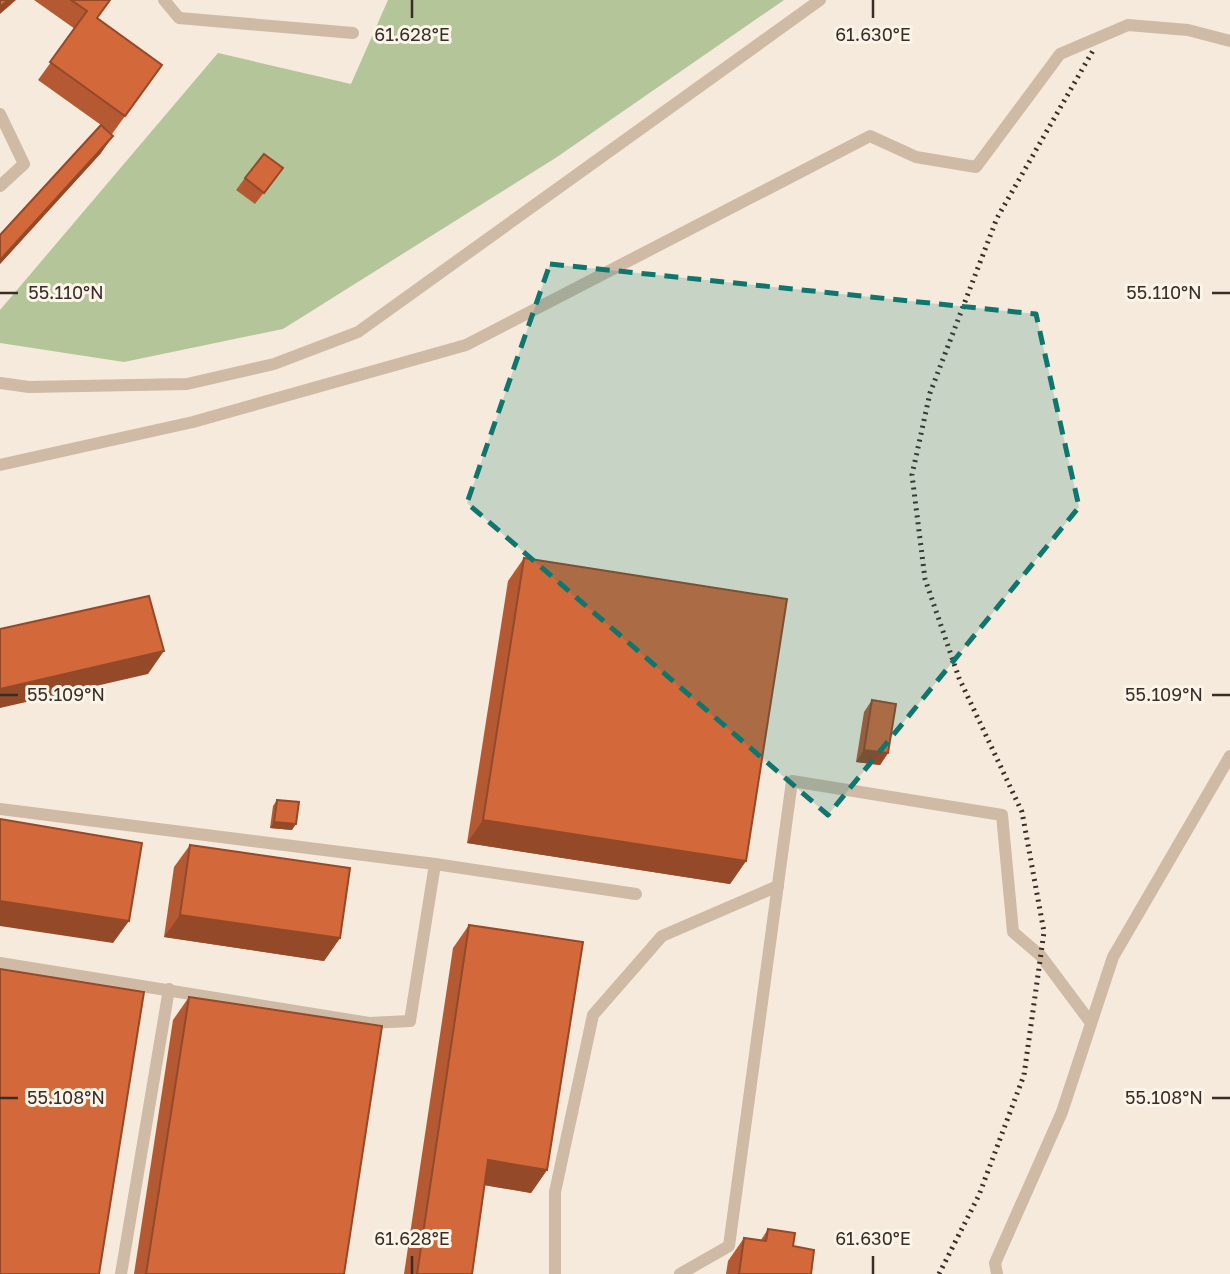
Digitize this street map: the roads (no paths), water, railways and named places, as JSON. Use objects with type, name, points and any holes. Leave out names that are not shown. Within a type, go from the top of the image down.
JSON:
[{"type":"lane","points":[[164,0],[179,18],[353,33]]},
{"type":"lane","points":[[0,383],[29,387],[187,384],[274,364],[358,332],[820,0]]},
{"type":"lane","points":[[0,465],[193,422],[466,345],[870,136],[916,157],[976,167],[1060,54],[1128,25],[1188,30],[1230,41]]},
{"type":"lane","points":[[0,114],[24,164],[0,186]]},
{"type":"lane","points":[[998,1274],[995,1263],[1062,1112],[1113,957],[1230,756]]},
{"type":"lane","points":[[680,1274],[729,1246],[792,780],[1002,815],[1013,932],[1041,956],[1091,1023]]},
{"type":"lane","points":[[0,809],[435,864],[636,894]]},
{"type":"lane","points":[[0,963],[369,1023],[410,1021],[435,864]]},
{"type":"lane","points":[[555,1274],[555,1192],[593,1015],[662,936],[778,886]]},
{"type":"lane","points":[[121,1274],[169,989]]},
{"type":"railway","points":[[939,1274],[979,1195],[1024,1075],[1044,932],[1022,812],[959,678],[925,579],[912,475],[930,393],[997,218],[1095,47]]}]
